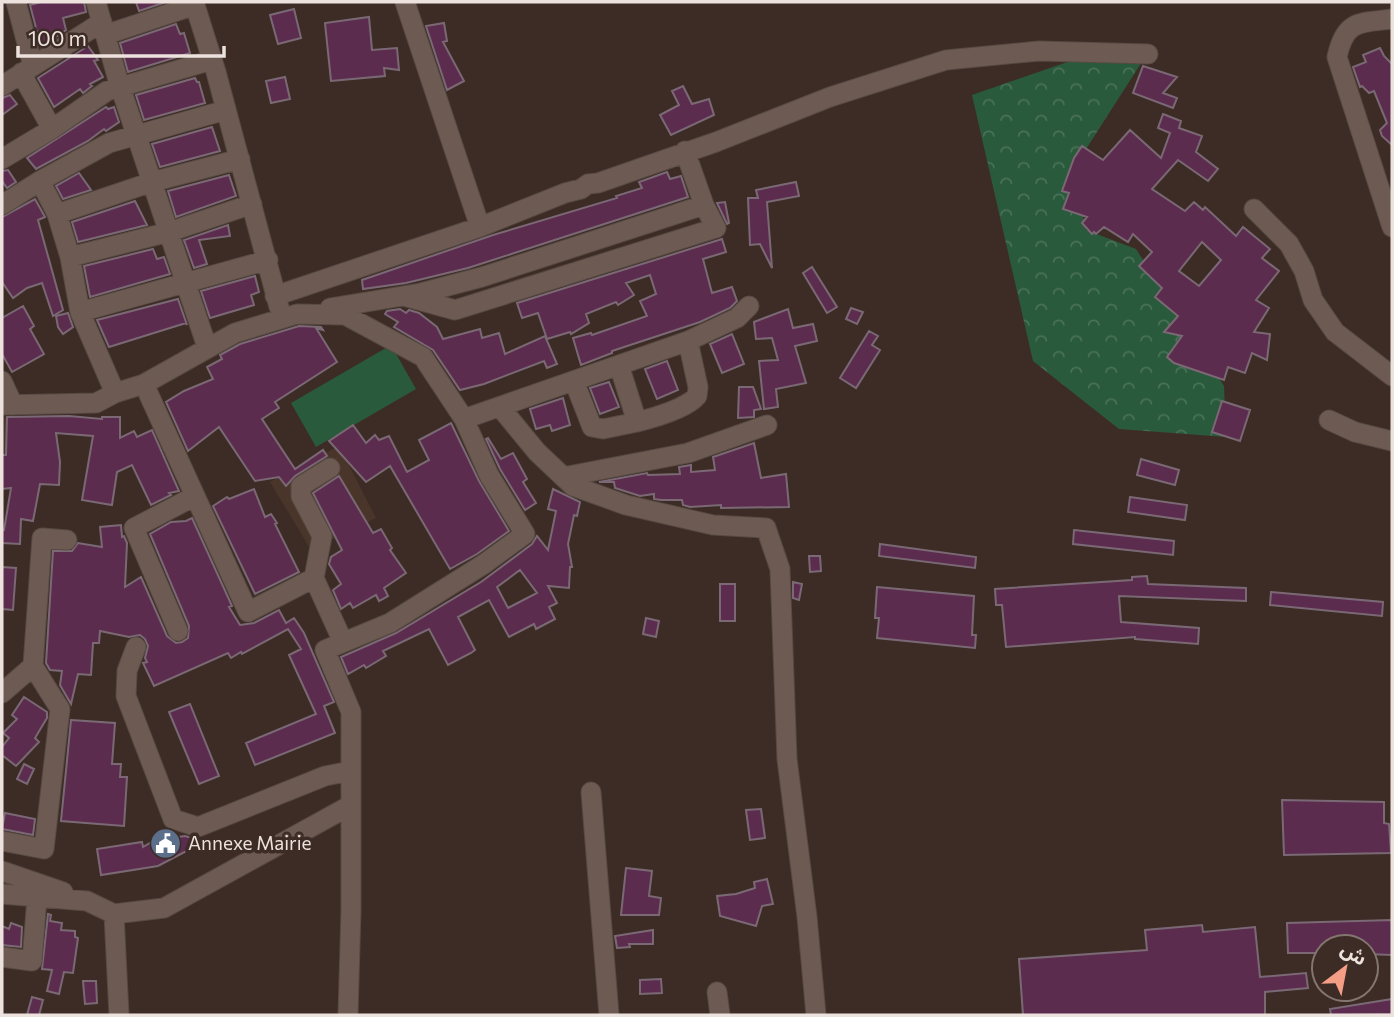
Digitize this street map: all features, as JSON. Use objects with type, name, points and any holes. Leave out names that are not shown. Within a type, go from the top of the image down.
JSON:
[{"type":"street","points":[[96,2],[121,89],[207,346]]},
{"type":"street","points":[[405,2],[480,227]]},
{"type":"street","points":[[2,86],[103,28],[195,3],[268,260],[275,296],[290,316]]},
{"type":"street","points":[[15,4],[27,70],[52,129]]},
{"type":"street","points":[[1392,19],[1362,23],[1349,28],[1341,39],[1337,57],[1392,227]]},
{"type":"street","points":[[275,296],[480,227],[565,192],[580,190],[588,184],[598,183],[685,150],[716,142],[830,97],[946,60],[1040,51],[1149,54]]},
{"type":"street","points":[[2,159],[107,92],[212,60]]},
{"type":"street","points":[[2,205],[110,143],[226,110]]},
{"type":"street","points":[[2,381],[8,405],[96,402],[144,384],[234,333],[290,316],[404,296],[455,310],[716,228],[704,205],[685,150]]},
{"type":"street","points":[[57,214],[152,182],[240,159]]},
{"type":"street","points":[[40,181],[57,214],[70,257],[80,312],[115,393]]},
{"type":"street","points":[[70,257],[169,232],[252,204]]},
{"type":"street","points":[[1254,209],[1289,244],[1304,271],[1313,300],[1335,332],[1392,376]]},
{"type":"street","points":[[80,312],[268,260]]},
{"type":"street","points":[[464,419],[688,341],[737,318],[749,306]]},
{"type":"street","points":[[290,316],[345,315],[422,357],[464,419],[489,475],[525,534],[484,564],[390,623],[325,650],[351,712],[348,1015]]},
{"type":"street","points":[[574,381],[592,427],[603,429],[637,422],[686,404],[697,396],[698,387],[688,341]]},
{"type":"street","points":[[619,365],[637,422]]},
{"type":"street","points":[[144,384],[248,612],[314,578]]},
{"type":"street","points":[[499,407],[537,452],[573,486],[626,505],[713,525],[766,528],[780,569],[787,760],[807,917],[816,1015]]},
{"type":"street","points":[[1329,421],[1355,432],[1392,441]]},
{"type":"street","points":[[563,477],[688,453],[767,425]]},
{"type":"street","points":[[330,468],[302,486],[301,496],[322,536],[314,578],[343,642]]},
{"type":"street","points":[[178,631],[134,528],[195,496]]},
{"type":"street","points":[[2,841],[44,849],[60,709],[33,666],[42,538],[66,540]]},
{"type":"street","points":[[136,647],[127,671],[126,696],[173,819],[198,827],[325,776],[351,771]]},
{"type":"street","points":[[2,692],[33,666]]},
{"type":"street","points":[[590,792],[609,1015]]},
{"type":"street","points":[[2,871],[87,901],[114,914],[164,908],[351,805]]},
{"type":"street","points":[[2,894],[87,901]]},
{"type":"street","points":[[2,957],[32,961],[37,898]]},
{"type":"street","points":[[114,914],[119,1015]]},
{"type":"street","points":[[717,992],[720,1015]]},
{"type":"shaded area","points":[[11,416],[15,480],[2,481],[2,417]]},
{"type":"shaded area","points":[[339,446],[376,518],[311,550],[270,482]]},
{"type":"green space","points":[[1082,57],[1145,57],[1072,171],[1086,230],[1136,249],[1224,386],[1226,437],[1119,429],[1033,361],[972,95]]},
{"type":"green space","points":[[391,345],[416,389],[316,447],[291,403]]},
{"type":"building","points":[[41,2],[84,2],[86,12],[63,18],[66,30],[41,47],[30,5]]},
{"type":"building","points":[[136,2],[166,2],[139,11]]},
{"type":"building","points":[[294,9],[301,38],[278,44],[270,15]]},
{"type":"building","points":[[369,17],[372,50],[397,48],[399,70],[384,68],[385,76],[331,81],[325,23]]},
{"type":"building","points":[[444,23],[447,41],[443,42],[464,81],[447,90],[426,26]]},
{"type":"building","points":[[176,24],[180,34],[184,33],[190,53],[128,72],[120,43]]},
{"type":"building","points":[[88,46],[98,60],[94,61],[103,77],[90,84],[92,86],[83,93],[80,89],[54,107],[38,78]]},
{"type":"building","points":[[1380,48],[1392,64],[1392,145],[1382,136],[1380,130],[1387,123],[1374,91],[1369,93],[1360,87],[1353,67],[1366,62],[1363,55]]},
{"type":"building","points":[[1143,66],[1177,77],[1163,93],[1177,98],[1173,108],[1133,93]]},
{"type":"building","points":[[285,77],[290,99],[271,103],[266,81]]},
{"type":"building","points":[[195,78],[199,82],[205,103],[144,120],[136,95]]},
{"type":"building","points":[[683,86],[692,104],[709,99],[714,115],[671,135],[660,115],[679,105],[672,91]]},
{"type":"building","points":[[10,95],[17,104],[2,115],[2,98]]},
{"type":"building","points":[[106,107],[114,107],[119,122],[106,131],[104,129],[88,141],[36,169],[27,158]]},
{"type":"building","points":[[1163,114],[1181,121],[1179,128],[1202,136],[1196,152],[1218,169],[1208,181],[1178,160],[1152,189],[1185,211],[1194,202],[1203,210],[1205,207],[1236,236],[1243,227],[1270,249],[1262,258],[1279,271],[1256,300],[1269,308],[1254,332],[1270,334],[1267,360],[1252,353],[1245,373],[1228,367],[1224,380],[1174,363],[1167,357],[1182,336],[1164,332],[1178,316],[1155,297],[1162,288],[1139,266],[1152,252],[1133,234],[1128,242],[1104,227],[1092,234],[1082,223],[1087,217],[1063,209],[1069,193],[1062,191],[1074,158],[1082,146],[1103,160],[1130,130],[1161,158],[1170,133],[1158,128]],"holes":[[[1202,242],[1221,260],[1199,286],[1179,271]]]},
{"type":"building","points":[[212,127],[220,151],[160,167],[152,144]]},
{"type":"building","points":[[8,170],[16,182],[7,188],[2,181],[2,171]]},
{"type":"building","points":[[667,172],[670,179],[681,176],[688,197],[468,268],[406,283],[363,289],[362,280],[493,235],[617,198],[616,196],[642,188],[639,182]]},
{"type":"building","points":[[79,173],[91,190],[63,199],[56,186]]},
{"type":"building","points":[[229,175],[236,196],[176,217],[168,191]]},
{"type":"building","points":[[796,182],[799,196],[767,202],[772,268],[760,244],[750,245],[748,198],[758,198],[756,190]]},
{"type":"building","points":[[35,199],[45,217],[38,220],[63,310],[53,316],[42,283],[27,288],[13,298],[2,282],[2,217]]},
{"type":"building","points":[[135,201],[147,225],[78,242],[72,222]]},
{"type":"building","points":[[725,202],[729,223],[727,224],[717,203]]},
{"type":"building","points":[[228,225],[230,236],[199,240],[207,264],[194,268],[184,240]]},
{"type":"building","points":[[722,239],[726,252],[703,259],[712,293],[732,287],[737,301],[730,308],[700,322],[612,351],[581,365],[573,338],[591,333],[592,335],[647,316],[640,301],[656,294],[650,275],[626,283],[634,295],[618,305],[616,302],[586,314],[589,323],[571,334],[570,332],[547,339],[538,313],[522,318],[517,303]]},
{"type":"building","points":[[153,249],[157,259],[164,257],[170,274],[90,297],[84,266]]},
{"type":"building","points":[[812,267],[837,307],[827,313],[803,273]]},
{"type":"building","points":[[255,276],[259,292],[251,295],[254,305],[210,318],[201,291]]},
{"type":"building","points":[[178,299],[187,325],[186,323],[109,347],[97,320]]},
{"type":"building","points":[[23,306],[34,326],[30,329],[44,354],[12,372],[2,354],[2,318]]},
{"type":"building","points":[[851,308],[863,312],[857,324],[846,319]]},
{"type":"building","points":[[400,309],[406,313],[409,310],[419,313],[437,327],[443,339],[480,329],[482,338],[499,333],[505,354],[545,336],[557,364],[547,368],[544,361],[484,384],[460,390],[433,350],[394,327],[398,322],[385,314],[387,311]]},
{"type":"building","points":[[788,309],[793,328],[813,324],[817,341],[795,346],[806,383],[776,389],[778,407],[764,409],[759,361],[778,360],[772,338],[756,339],[754,322]]},
{"type":"building","points":[[68,313],[73,327],[63,334],[58,327],[56,316]]},
{"type":"building","points":[[299,326],[321,327],[323,330],[316,328],[337,362],[275,402],[279,408],[262,419],[295,469],[323,450],[327,456],[295,476],[286,486],[279,477],[255,481],[219,427],[188,451],[166,402],[213,379],[207,367],[222,359],[220,355],[240,344]]},
{"type":"building","points":[[869,331],[878,336],[872,345],[880,350],[856,388],[840,378]]},
{"type":"building","points":[[732,334],[744,364],[722,373],[710,344]]},
{"type":"building","points":[[667,361],[678,390],[657,399],[645,369]]},
{"type":"building","points":[[609,382],[619,407],[600,414],[590,388]]},
{"type":"building","points":[[739,387],[753,387],[761,409],[754,410],[754,417],[738,418]]},
{"type":"building","points":[[563,398],[570,425],[552,431],[550,425],[536,429],[530,409]]},
{"type":"building","points":[[1222,401],[1250,410],[1240,441],[1212,432]]},
{"type":"building","points":[[69,416],[102,419],[120,417],[120,438],[134,431],[137,437],[152,430],[179,491],[169,493],[171,495],[151,505],[132,465],[117,472],[112,505],[82,500],[93,436],[56,433],[60,462],[59,485],[40,484],[33,521],[21,519],[20,544],[2,543],[11,488],[2,489],[2,455],[6,455],[7,417]]},
{"type":"building","points":[[451,423],[479,481],[509,531],[450,569],[390,466],[366,482],[329,441],[353,425],[366,443],[375,435],[379,440],[389,436],[407,472],[429,460],[419,440]]},
{"type":"building","points":[[488,438],[501,459],[513,453],[527,479],[523,482],[536,503],[525,510],[500,469],[486,439]]},
{"type":"building","points":[[754,443],[761,478],[786,474],[789,507],[690,507],[683,505],[682,500],[654,499],[654,494],[640,496],[615,488],[614,482],[599,482],[647,473],[680,474],[679,467],[691,465],[691,472],[715,470],[713,457]]},
{"type":"building","points":[[1141,459],[1179,470],[1175,485],[1137,475]]},
{"type":"building","points":[[339,476],[373,533],[381,529],[392,548],[390,550],[406,573],[384,588],[388,596],[379,601],[376,595],[353,608],[350,603],[341,609],[333,590],[341,584],[329,564],[331,557],[342,550],[313,493]]},
{"type":"building","points":[[254,489],[265,517],[271,514],[277,523],[275,524],[299,572],[255,594],[213,506],[227,497],[229,499]]},
{"type":"building","points":[[553,489],[580,502],[577,516],[574,515],[568,544],[572,567],[569,588],[548,586],[557,603],[549,607],[555,619],[536,629],[534,624],[509,637],[489,600],[458,617],[475,650],[471,653],[448,665],[429,629],[383,651],[386,656],[366,668],[364,665],[348,674],[341,657],[396,633],[481,582],[532,544],[537,536],[548,550],[556,511],[548,509]],"holes":[[[520,570],[537,593],[508,608],[497,587]]]},
{"type":"building","points":[[1130,497],[1187,505],[1185,520],[1128,512]]},
{"type":"building","points":[[192,518],[232,606],[229,607],[240,625],[254,623],[279,610],[286,623],[294,618],[304,633],[334,702],[324,706],[335,733],[255,765],[246,743],[316,714],[289,655],[301,649],[288,629],[242,654],[241,652],[231,658],[228,653],[154,686],[143,663],[147,662],[145,658],[148,646],[145,639],[140,635],[129,637],[100,631],[99,643],[93,643],[91,675],[78,674],[71,704],[60,685],[62,671],[50,670],[46,663],[53,551],[72,551],[78,543],[102,547],[100,527],[121,525],[122,537],[124,536],[127,543],[125,587],[141,577],[167,636],[176,643],[182,642],[188,638],[189,626],[150,534],[171,522]]},
{"type":"building","points":[[1074,530],[1174,541],[1173,555],[1073,544]]},
{"type":"building","points":[[880,544],[976,557],[975,568],[879,556]]},
{"type":"building","points":[[809,556],[820,556],[821,571],[810,572]]},
{"type":"building","points":[[2,567],[16,568],[13,610],[2,609]]},
{"type":"building","points":[[1147,576],[1148,584],[1246,588],[1246,601],[1119,596],[1121,622],[1199,628],[1198,644],[1135,637],[1006,647],[1002,605],[996,605],[995,589],[1132,580],[1132,577]]},
{"type":"building","points":[[793,582],[802,584],[799,600],[793,598]]},
{"type":"building","points":[[720,584],[735,584],[735,621],[720,621]]},
{"type":"building","points":[[877,587],[974,596],[972,635],[976,635],[975,648],[877,638]]},
{"type":"building","points":[[1271,592],[1383,602],[1382,616],[1270,605]]},
{"type":"building","points":[[646,618],[659,621],[656,637],[643,634]]},
{"type":"building","points":[[24,697],[47,712],[47,718],[35,738],[39,742],[16,766],[2,755],[2,747],[9,738],[3,733],[17,719],[12,715]]},
{"type":"building","points":[[190,704],[219,776],[199,784],[169,712]]},
{"type":"building","points":[[71,720],[115,723],[112,764],[121,764],[120,777],[127,777],[124,826],[61,821]]},
{"type":"building","points":[[24,764],[34,769],[27,784],[17,779]]},
{"type":"building","points":[[1282,800],[1384,802],[1384,823],[1389,824],[1391,853],[1284,855]]},
{"type":"building","points":[[761,809],[765,838],[750,840],[746,810]]},
{"type":"building","points":[[5,813],[35,819],[33,835],[2,829]]},
{"type":"building","points":[[185,836],[192,838],[196,846],[158,866],[101,875],[97,849],[142,842],[143,847],[155,840]]},
{"type":"building","points":[[626,868],[652,871],[649,896],[661,898],[659,915],[621,915]]},
{"type":"building","points":[[767,879],[773,904],[762,906],[756,926],[720,916],[717,896],[755,888],[754,882]]},
{"type":"building","points":[[48,914],[51,915],[50,921],[62,923],[61,930],[75,931],[75,937],[78,938],[73,973],[64,972],[59,994],[47,991],[52,970],[42,969]]},
{"type":"building","points":[[1392,920],[1392,955],[1380,955],[1380,933],[1310,933],[1310,953],[1288,953],[1287,923]]},
{"type":"building","points":[[11,923],[22,927],[21,947],[2,945],[2,926],[9,929]]},
{"type":"building","points":[[1202,925],[1203,932],[1255,927],[1260,977],[1306,973],[1308,988],[1265,992],[1265,1015],[1023,1015],[1019,959],[1147,950],[1145,930]]},
{"type":"building","points":[[653,930],[653,944],[629,944],[630,947],[617,948],[615,936]]},
{"type":"building","points":[[661,979],[662,993],[640,994],[640,980]]},
{"type":"building","points":[[83,981],[96,981],[97,1003],[85,1004]]},
{"type":"building","points":[[32,997],[43,1000],[39,1015],[27,1015]]},
{"type":"building","points":[[1392,999],[1392,1014],[1331,1015],[1330,1009]]},
{"type":"place","name":"Annexe Mairie","points":[[165,843]]}]
